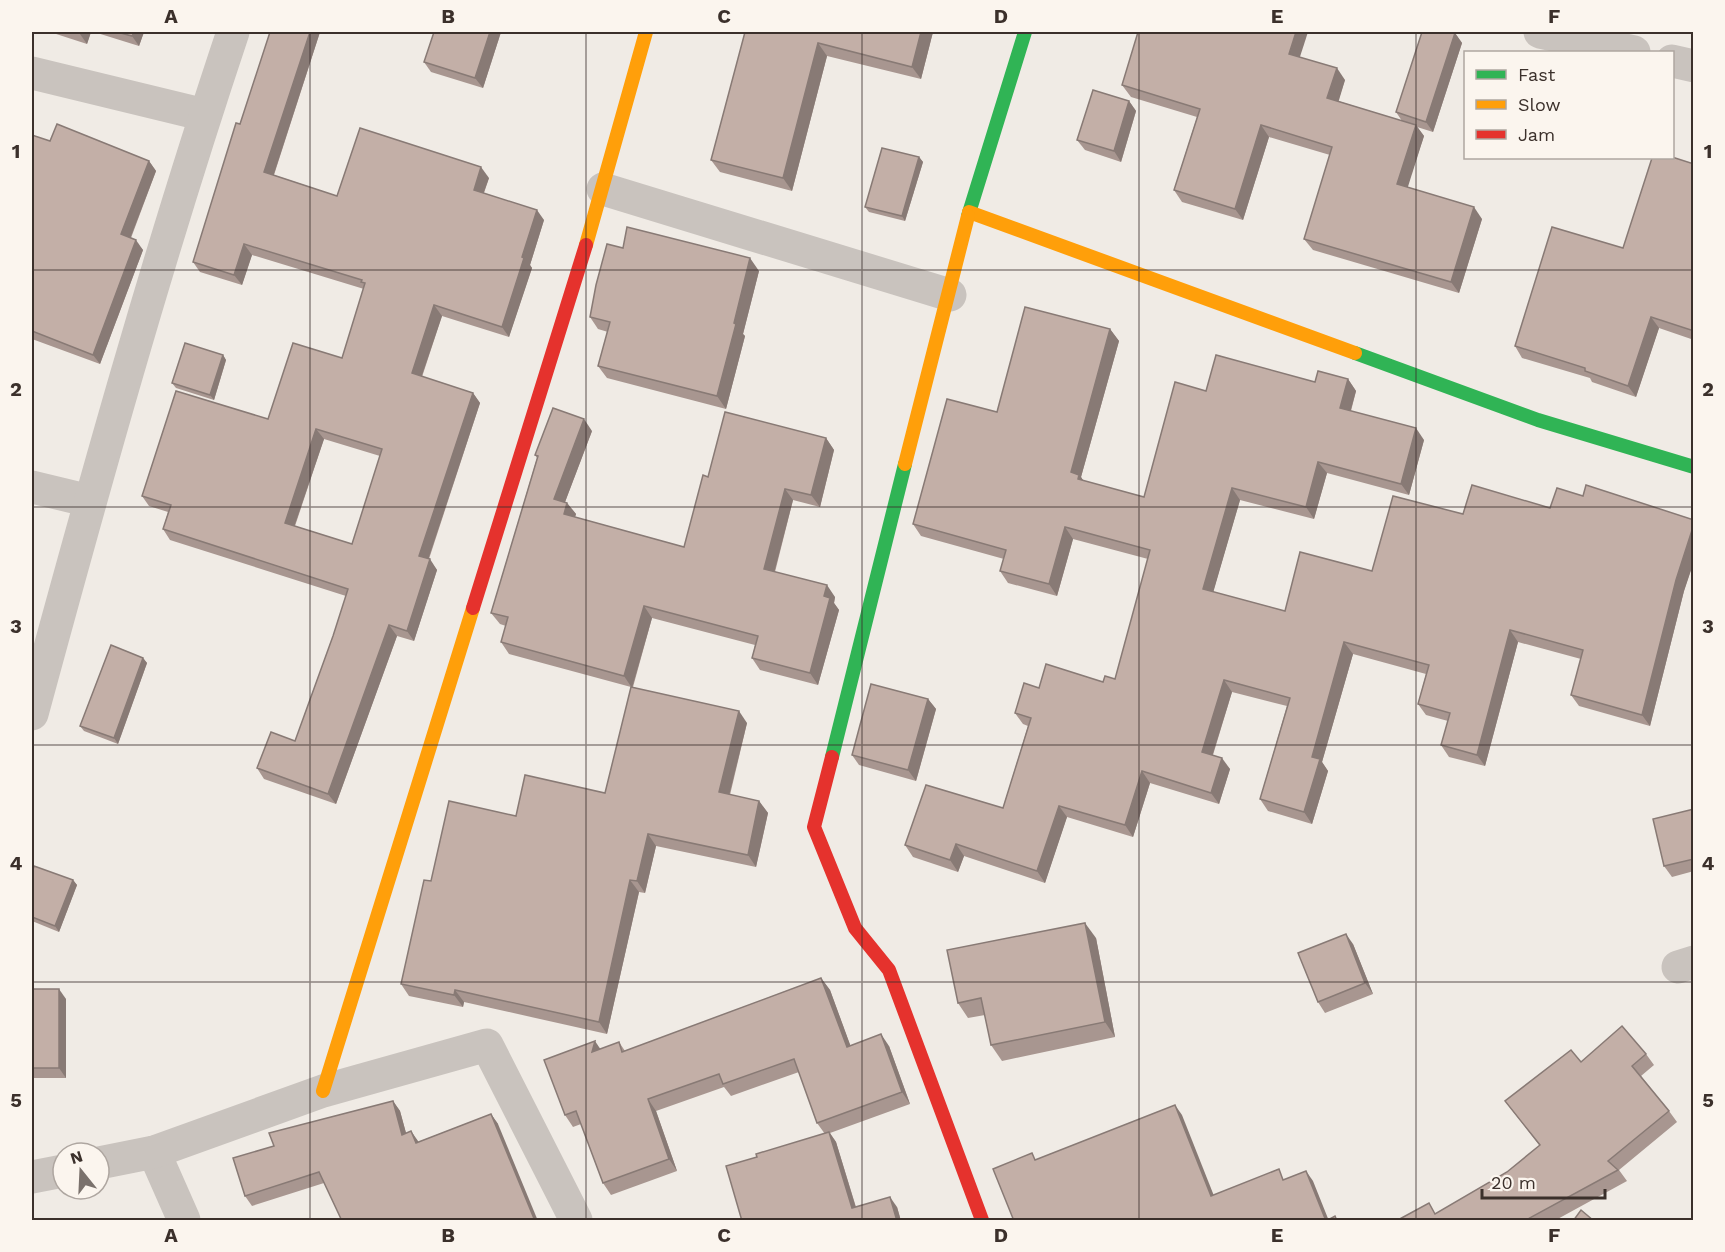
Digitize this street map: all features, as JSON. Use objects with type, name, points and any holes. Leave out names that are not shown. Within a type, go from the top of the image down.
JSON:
[{"type":"street","points":[[32,714],[90,501],[205,116],[233,32]]},
{"type":"street","points":[[323,1090],[603,189],[646,32]]},
{"type":"street","points":[[982,1221],[890,970],[855,928],[814,827],[950,295],[969,212],[1025,32]]},
{"type":"street","points":[[1540,32],[1629,51]]},
{"type":"street","points":[[1674,61],[1694,66]]},
{"type":"street","points":[[32,73],[205,116]]},
{"type":"street","points":[[603,189],[950,295]]},
{"type":"street","points":[[969,212],[1538,420],[1694,467]]},
{"type":"street","points":[[32,487],[90,501]]},
{"type":"street","points":[[111,1161],[154,1152],[323,1090],[487,1045],[576,1221]]},
{"type":"street","points":[[154,1152],[184,1221]]},
{"type":"street","points":[[32,1177],[51,1173]]},
{"type":"building","points":[[117,32],[134,32],[132,36]]},
{"type":"building","points":[[270,32],[310,32],[264,172],[337,196],[360,128],[481,167],[474,190],[537,210],[502,327],[434,305],[412,373],[473,393],[419,556],[430,559],[407,631],[389,625],[328,794],[257,768],[271,732],[295,741],[348,589],[163,529],[171,505],[142,496],[176,391],[268,419],[293,343],[342,358],[365,283],[361,282],[362,280],[244,244],[234,275],[193,262],[236,123],[240,124]],"holes":[[[316,429],[382,449],[352,544],[285,523]]]},
{"type":"building","points":[[434,32],[490,32],[475,78],[424,62]]},
{"type":"building","points":[[745,32],[921,32],[912,67],[818,43],[783,178],[711,160]]},
{"type":"building","points":[[1138,32],[1296,32],[1289,54],[1337,68],[1327,98],[1416,125],[1397,184],[1474,207],[1451,282],[1304,239],[1332,147],[1261,125],[1235,209],[1174,190],[1200,109],[1122,85]]},
{"type":"building","points":[[1422,32],[1455,33],[1426,122],[1396,112]]},
{"type":"building","points":[[1093,90],[1129,101],[1114,151],[1077,140]]},
{"type":"building","points":[[57,124],[149,161],[121,234],[136,240],[93,355],[32,331],[32,135],[50,141]]},
{"type":"building","points":[[882,148],[919,157],[902,216],[865,207]]},
{"type":"building","points":[[1674,158],[1694,164],[1694,331],[1651,317],[1628,386],[1585,371],[1585,368],[1515,346],[1552,227],[1623,248],[1652,159]]},
{"type":"building","points":[[627,227],[750,258],[717,396],[598,366],[610,322],[590,317],[596,285],[607,244],[623,248]]},
{"type":"building","points":[[1025,307],[1110,329],[1071,472],[1079,475],[1078,479],[1144,497],[1175,382],[1206,391],[1216,355],[1315,382],[1318,371],[1348,379],[1340,408],[1416,428],[1401,484],[1318,462],[1306,507],[1232,488],[1203,589],[1285,611],[1300,552],[1372,571],[1393,496],[1463,514],[1472,485],[1550,508],[1557,488],[1583,496],[1586,485],[1694,520],[1676,580],[1642,715],[1571,695],[1583,650],[1510,630],[1477,755],[1441,745],[1450,713],[1418,704],[1429,665],[1344,642],[1312,757],[1320,759],[1304,812],[1260,799],[1290,698],[1224,680],[1202,752],[1222,758],[1211,793],[1142,771],[1125,825],[1059,806],[1037,871],[956,844],[950,860],[905,845],[926,785],[1003,808],[1031,718],[1015,713],[1024,683],[1039,688],[1046,664],[1103,682],[1105,676],[1115,679],[1150,550],[1065,527],[1049,584],[1000,571],[1006,550],[913,524],[947,399],[997,412]]},
{"type":"building","points":[[185,343],[223,355],[210,395],[172,383]]},
{"type":"building","points":[[553,408],[584,419],[554,499],[567,503],[564,514],[684,547],[703,475],[708,477],[725,412],[826,438],[811,495],[785,489],[764,569],[827,585],[824,596],[830,598],[810,673],[752,658],[758,636],[644,606],[624,676],[501,642],[508,617],[491,613],[538,456],[535,455]]},
{"type":"building","points":[[111,645],[143,658],[114,738],[80,726]]},
{"type":"building","points":[[871,684],[928,699],[908,770],[852,755]]},
{"type":"building","points":[[631,687],[739,711],[719,792],[759,801],[748,855],[648,834],[637,881],[630,880],[599,1022],[455,990],[454,995],[401,984],[424,880],[431,881],[449,801],[516,816],[525,775],[605,793]]},
{"type":"building","points":[[1694,809],[1694,859],[1664,866],[1653,819]]},
{"type":"building","points":[[34,866],[73,880],[55,926],[32,917]]},
{"type":"building","points":[[1085,923],[1105,1022],[991,1045],[981,998],[958,1003],[947,950]]},
{"type":"building","points":[[1346,934],[1365,983],[1318,1002],[1298,953]]},
{"type":"building","points":[[821,978],[847,1047],[881,1034],[902,1092],[817,1123],[794,1059],[723,1084],[719,1074],[648,1099],[669,1159],[603,1183],[576,1111],[565,1115],[544,1060],[595,1041],[592,1052],[619,1042],[622,1052]]},
{"type":"building","points":[[32,989],[59,989],[59,1068],[32,1068]]},
{"type":"building","points":[[1622,1026],[1646,1054],[1632,1066],[1669,1111],[1608,1161],[1618,1170],[1524,1221],[1396,1221],[1429,1203],[1435,1214],[1507,1172],[1540,1145],[1505,1101],[1571,1050],[1581,1062]]},
{"type":"building","points":[[393,1101],[402,1135],[411,1131],[416,1143],[491,1114],[535,1221],[342,1221],[319,1172],[245,1196],[233,1158],[274,1146],[269,1133]]},
{"type":"building","points":[[1175,1105],[1211,1196],[1279,1169],[1283,1180],[1306,1171],[1326,1221],[1014,1221],[993,1169],[1032,1153],[1035,1160]]},
{"type":"building","points":[[829,1132],[852,1208],[890,1197],[897,1221],[742,1221],[726,1166],[757,1157],[756,1154]]},
{"type":"building","points":[[1581,1210],[1594,1221],[1573,1221]]},
{"type":"building","points":[[1335,1216],[1337,1221],[1326,1221]]},
{"type":"traffic: fast","points":[[968,216],[1025,32]]},
{"type":"traffic: fast","points":[[1355,353],[1538,420],[1694,467]]},
{"type":"traffic: fast","points":[[832,757],[905,464]]},
{"type":"traffic: slow","points":[[586,245],[646,32]]},
{"type":"traffic: slow","points":[[969,212],[1355,353]]},
{"type":"traffic: slow","points":[[905,464],[968,216]]},
{"type":"traffic: slow","points":[[323,1091],[473,608]]},
{"type":"traffic: jam","points":[[473,608],[586,245]]},
{"type":"traffic: jam","points":[[832,757],[814,827],[855,928],[889,970],[982,1220]]}]
